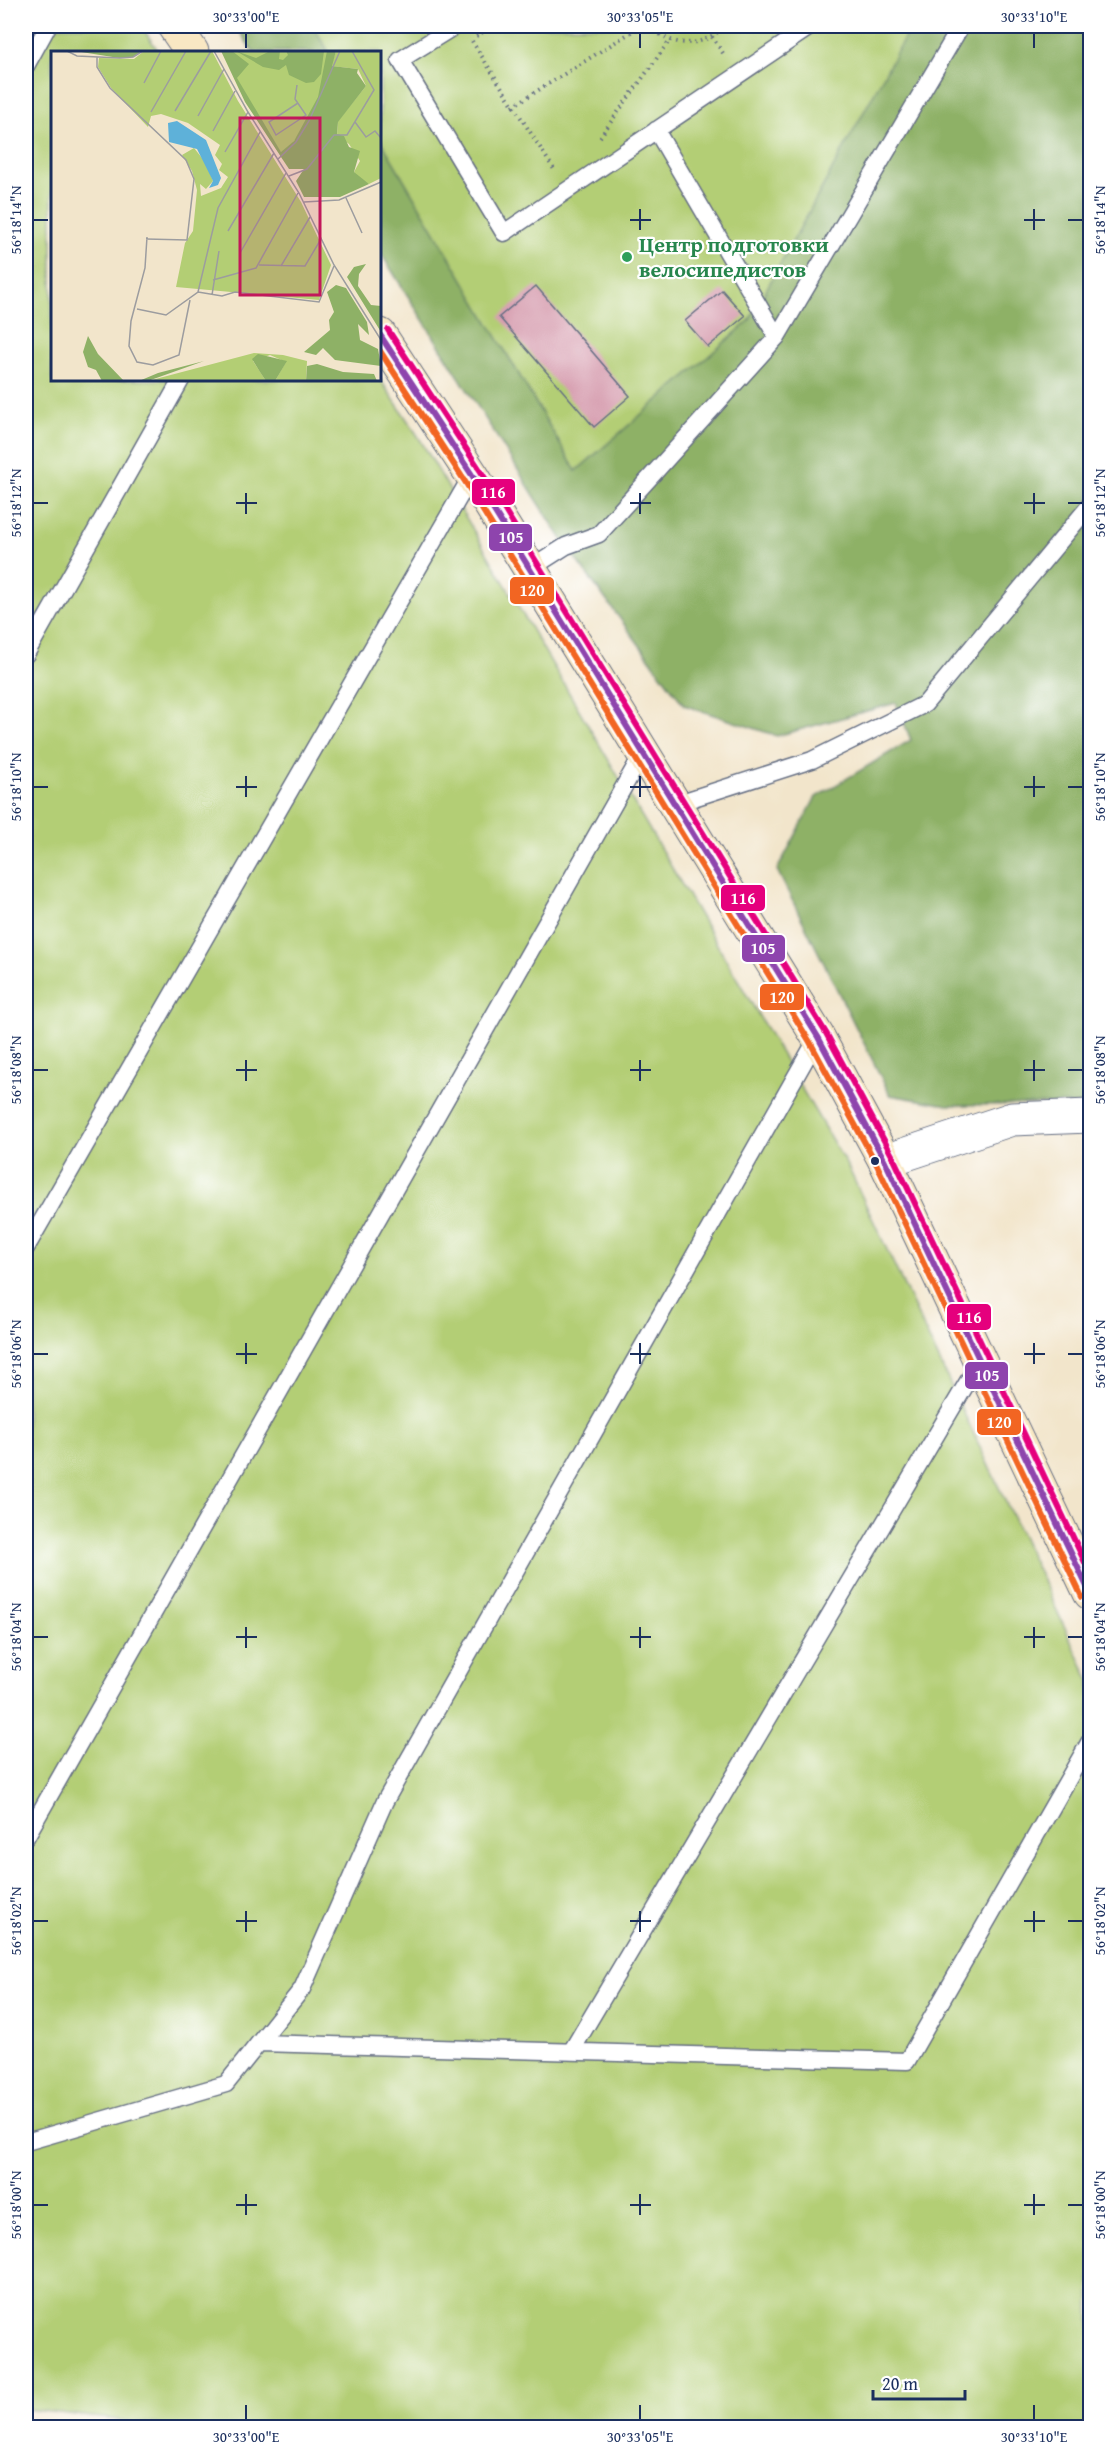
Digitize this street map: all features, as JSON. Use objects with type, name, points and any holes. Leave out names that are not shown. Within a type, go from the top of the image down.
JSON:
[{"type":"main road","points":[[174,26],[191,51]]},
{"type":"main road","points":[[381,337],[472,474],[818,1037],[885,1161],[1090,1593]]},
{"type":"street","points":[[885,1161],[1012,1119],[1090,1116]]},
{"type":"lane","points":[[26,66],[48,26]]},
{"type":"lane","points":[[446,28],[400,60],[504,233],[811,26]]},
{"type":"lane","points":[[531,569],[566,546],[599,534],[777,337],[961,26]]},
{"type":"lane","points":[[656,130],[777,337]]},
{"type":"lane","points":[[26,654],[180,381]]},
{"type":"lane","points":[[26,1248],[472,474]]},
{"type":"lane","points":[[675,804],[812,760],[925,704],[1090,505]]},
{"type":"lane","points":[[26,1837],[643,753]]},
{"type":"lane","points":[[26,2142],[226,2084],[302,1989],[385,1801],[818,1037]]},
{"type":"lane","points":[[573,2050],[981,1361]]},
{"type":"lane","points":[[259,2043],[907,2061],[1090,1741]]},
{"type":"path","points":[[493,26],[471,40],[556,172],[565,167]]},
{"type":"path","points":[[513,106],[641,26]]},
{"type":"path","points":[[651,26],[670,40],[699,42],[712,37],[724,26]]},
{"type":"path","points":[[598,141],[670,40]]},
{"type":"green space","points":[[26,26],[141,26],[158,51],[51,51],[51,381],[381,380],[418,436],[849,1169],[1090,1681],[1090,2427],[185,2428],[26,2409]]},
{"type":"green space","points":[[236,26],[313,26],[328,51],[252,51]]},
{"type":"green space","name":"Центр подготовки велосипедистов","points":[[287,26],[961,26],[599,534],[381,179],[381,51],[302,51]]},
{"type":"green space","points":[[911,26],[1090,26],[1090,1104],[948,1105],[890,1095],[777,870],[816,797],[911,740],[896,703],[777,736],[684,705],[566,546],[381,254],[381,141],[576,471],[749,321]]},
{"type":"building","points":[[536,286],[630,396],[594,427],[499,317]]},
{"type":"building","points":[[722,290],[745,316],[708,347],[685,321]]},
{"type":"transit line","name":"116","points":[[388,330],[480,470],[826,1033],[893,1157],[1090,1573]]},
{"type":"transit line","name":"105","points":[[381,337],[472,475],[818,1037],[885,1161],[1090,1593]]},
{"type":"transit line","name":"120","points":[[381,353],[464,480],[810,1042],[877,1165],[1082,1597]]},
{"type":"place","name":"Центр подготовки велосипедистов","points":[[627,257]]}]
